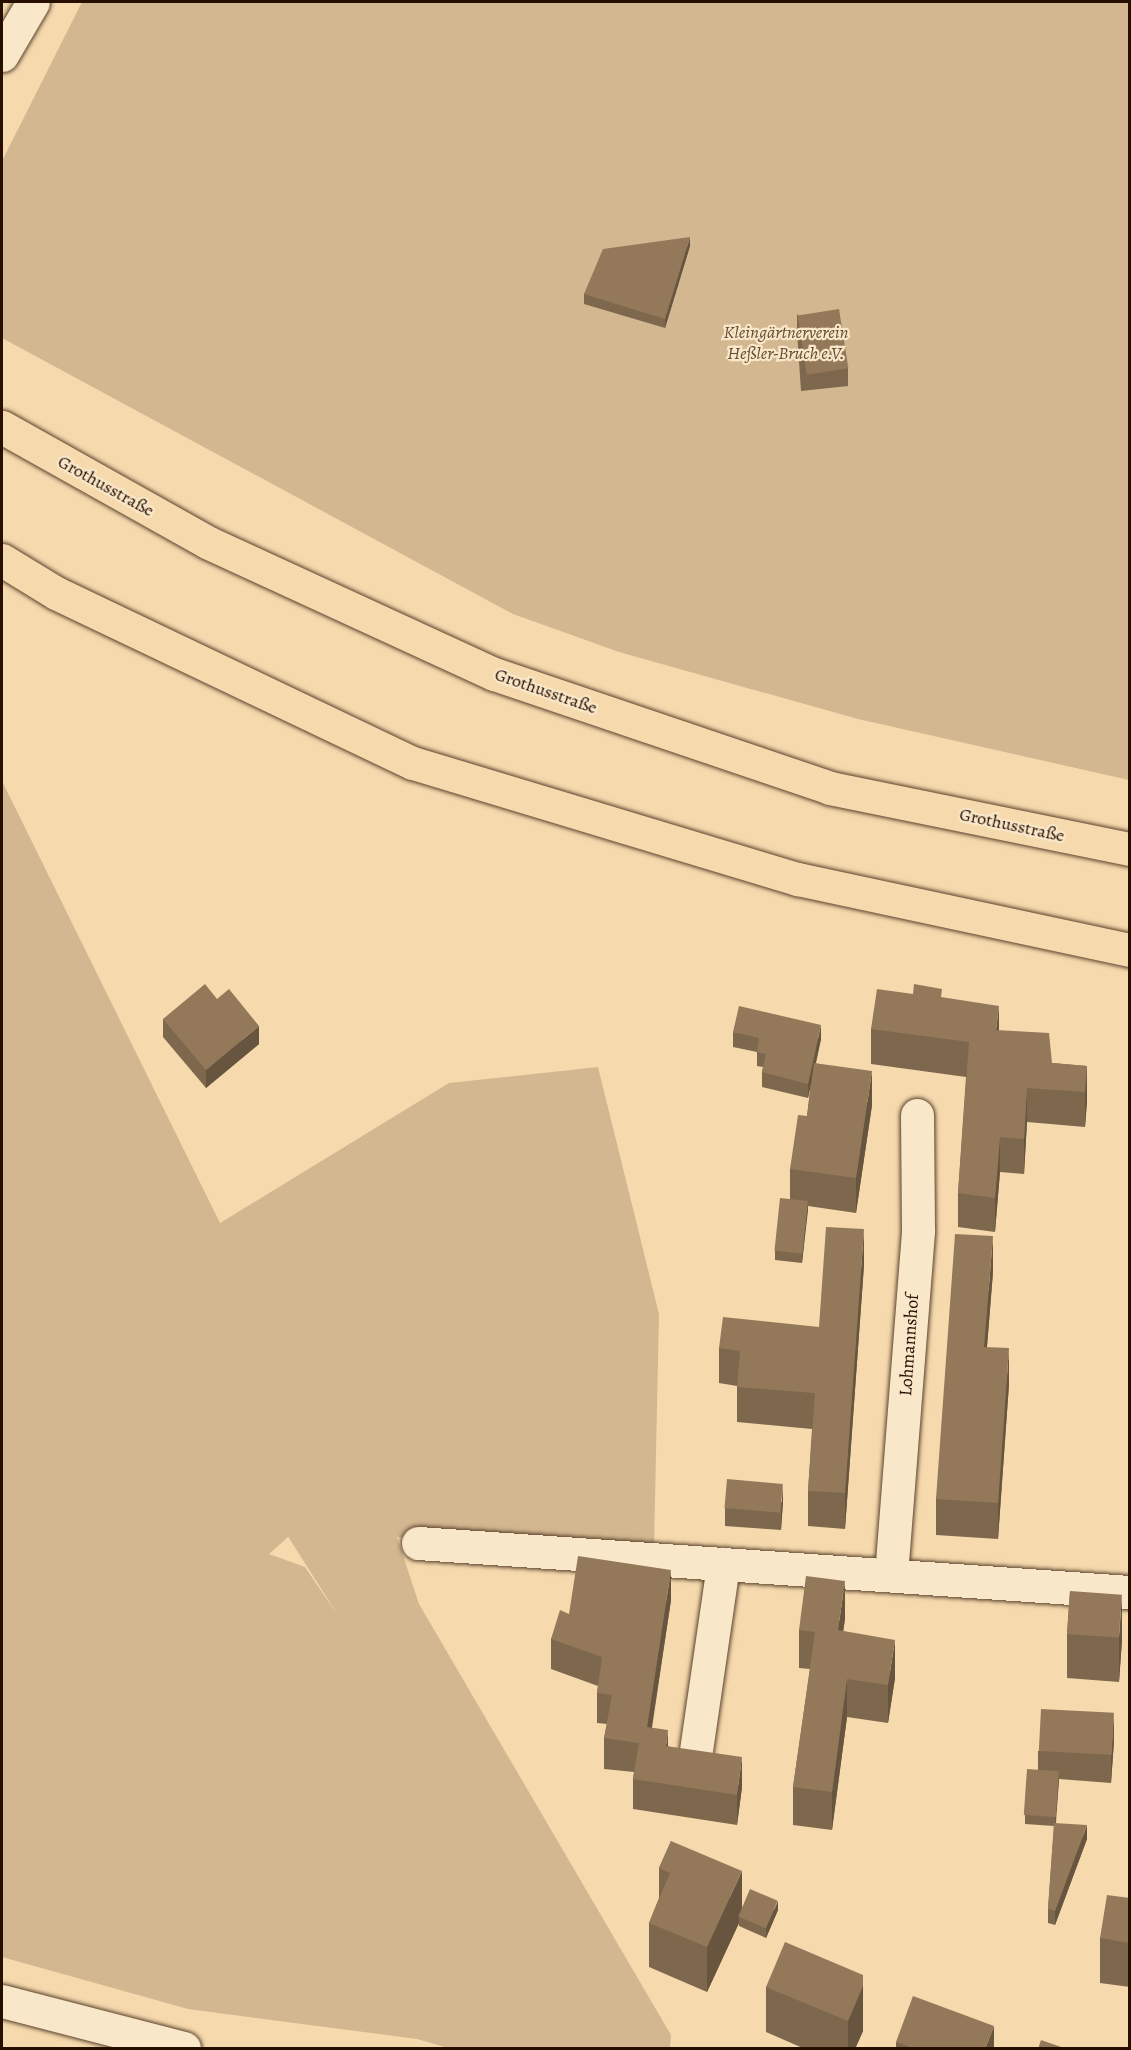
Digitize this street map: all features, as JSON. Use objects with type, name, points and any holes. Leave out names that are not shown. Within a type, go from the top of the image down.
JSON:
[{"type":"main road","name":"Grothusstraße","points":[[2,427],[209,543],[494,674],[830,788],[1130,849]]},
{"type":"main road","points":[[2,560],[56,593],[413,763],[798,879],[1130,950]]},
{"type":"street","points":[[2,71],[8,46],[33,2]]},
{"type":"street","name":"Lohmannshof","points":[[891,1575],[918,1230],[917,1115]]},
{"type":"street","points":[[418,1543],[1130,1592]]},
{"type":"street","points":[[695,1757],[723,1564]]},
{"type":"street","points":[[2,2001],[184,2049]]},
{"type":"green space","name":"Kleingärtnerverein Heßler-Bruch e.V.","points":[[82,2],[1129,2],[1129,780],[858,719],[619,652],[513,614],[2,338],[2,161]]},
{"type":"green space","points":[[2,781],[220,1223],[449,1083],[598,1067],[659,1314],[654,1547],[397,1537],[419,1604],[671,2035],[670,2048],[448,2048],[417,2039],[188,2009],[2,1957]],"holes":[[[288,1537],[339,1617],[305,1567],[269,1554]]]},
{"type":"building","points":[[690,237],[665,319],[584,294],[603,249]]},
{"type":"building","points":[[839,309],[848,368],[807,375],[798,316]]},
{"type":"building","points":[[205,984],[217,999],[229,989],[259,1026],[206,1070],[163,1019]]},
{"type":"building","points":[[914,984],[942,989],[941,997],[999,1006],[996,1030],[1049,1033],[1052,1063],[1087,1066],[1085,1092],[1027,1088],[1024,1139],[1000,1137],[995,1198],[958,1193],[969,1042],[871,1029],[877,989],[913,994]]},
{"type":"building","points":[[739,1006],[821,1025],[808,1084],[762,1072],[766,1054],[757,1052],[759,1038],[733,1032]]},
{"type":"building","points":[[814,1063],[872,1071],[856,1178],[790,1169],[798,1115],[807,1116]]},
{"type":"building","points":[[780,1198],[808,1201],[802,1254],[774,1251]]},
{"type":"building","points":[[826,1227],[864,1229],[845,1493],[808,1491],[815,1393],[737,1387],[740,1351],[719,1348],[723,1317],[819,1327]]},
{"type":"building","points":[[955,1234],[993,1236],[984,1347],[1009,1348],[998,1503],[936,1499]]},
{"type":"building","points":[[727,1479],[783,1484],[780,1513],[724,1508]]},
{"type":"building","points":[[578,1556],[671,1570],[647,1727],[668,1730],[666,1746],[742,1757],[737,1795],[633,1779],[639,1743],[604,1738],[612,1695],[597,1693],[602,1657],[551,1639],[560,1610],[569,1614]]},
{"type":"building","points":[[806,1576],[845,1581],[838,1630],[895,1640],[888,1685],[847,1679],[832,1792],[793,1787],[815,1632],[799,1630]]},
{"type":"building","points":[[1070,1591],[1122,1595],[1119,1638],[1067,1634]]},
{"type":"building","points":[[1041,1709],[1114,1713],[1112,1755],[1039,1751]]},
{"type":"building","points":[[1027,1769],[1059,1771],[1056,1817],[1024,1815]]},
{"type":"building","points":[[1054,1823],[1087,1825],[1055,1911],[1048,1909]]},
{"type":"building","points":[[671,1841],[742,1871],[707,1947],[649,1923],[670,1873],[659,1868]]},
{"type":"building","points":[[750,1889],[778,1901],[766,1928],[738,1917]]},
{"type":"building","points":[[1107,1895],[1130,1898],[1130,1943],[1100,1938]]},
{"type":"building","points":[[785,1942],[863,1975],[863,1986],[848,2021],[766,1987]]},
{"type":"building","points":[[913,1996],[994,2026],[985,2049],[915,2049],[896,2042]]},
{"type":"building","points":[[1041,2040],[1067,2049],[1038,2049]]}]
